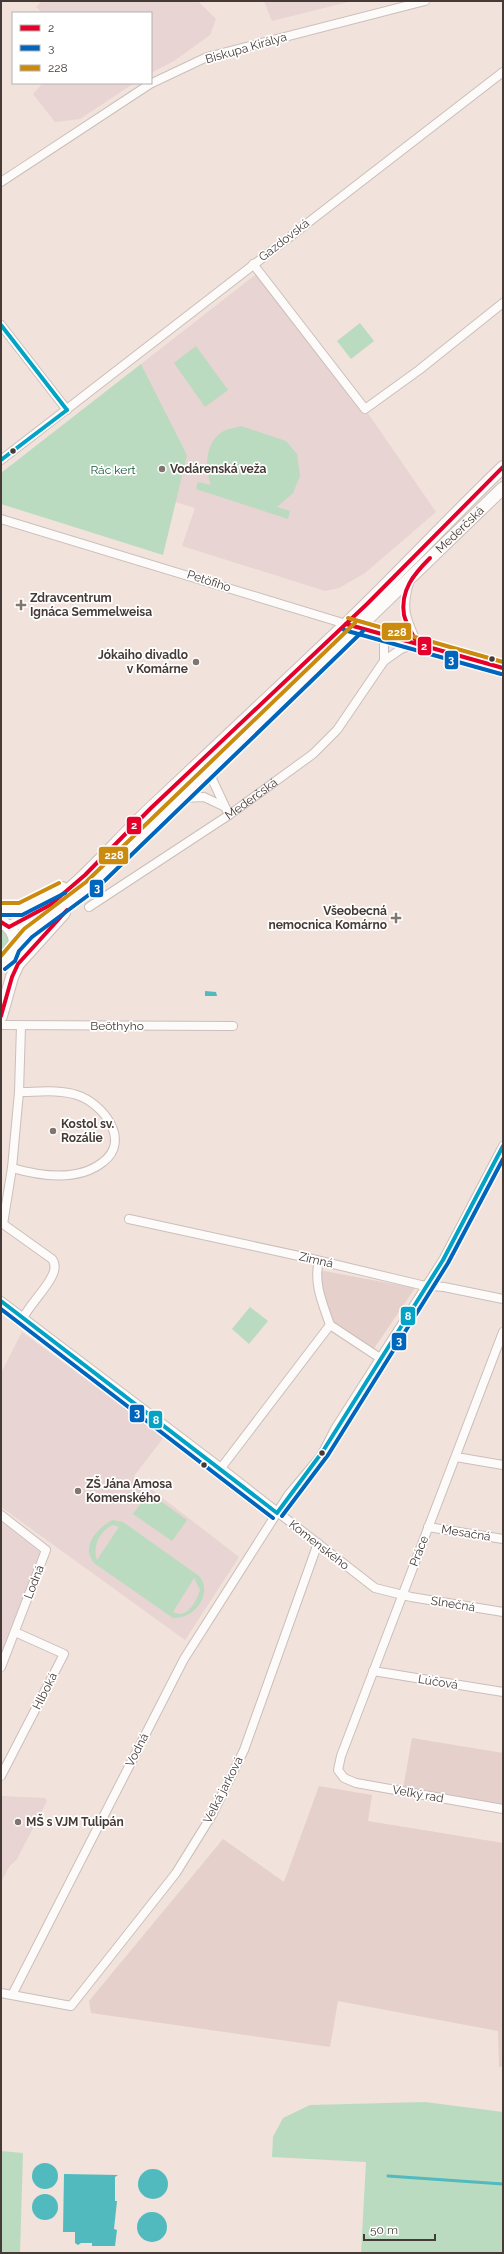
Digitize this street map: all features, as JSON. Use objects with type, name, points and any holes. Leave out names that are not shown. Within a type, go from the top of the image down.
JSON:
[{"type":"main road","name":"Mederčská","points":[[5,925],[22,922],[50,905],[80,881],[95,863],[346,624],[503,467]]},
{"type":"main road","name":"Mederčská","points":[[1,964],[10,957],[14,948],[28,933],[90,887],[215,768],[503,488]]},
{"type":"main road","points":[[1,909],[20,909],[36,903],[69,884],[95,863]]},
{"type":"main road","points":[[1,1016],[12,977],[18,964],[29,949],[90,887]]},
{"type":"main road","points":[[5,925],[14,937],[14,948]]},
{"type":"street","name":"Biskupa Királya","points":[[152,83],[207,57],[425,1]]},
{"type":"street","name":"Gazdovská","points":[[1,460],[503,72]]},
{"type":"street","name":"Biskupa Királya","points":[[1,182],[150,84]]},
{"type":"street","points":[[253,264],[365,409],[418,370],[503,303]]},
{"type":"street","points":[[1,325],[67,410]]},
{"type":"street","name":"Petöfiho","points":[[1,519],[346,624],[384,633],[503,668]]},
{"type":"street","points":[[411,577],[405,595],[404,615],[417,643]]},
{"type":"street","points":[[384,633],[384,661]]},
{"type":"street","name":"Mederčská","points":[[89,907],[229,815],[314,754],[337,730],[384,661],[401,649],[417,643]]},
{"type":"street","points":[[215,768],[212,779],[223,806],[229,815]]},
{"type":"street","points":[[183,798],[204,797],[223,806]]},
{"type":"street","name":"Beöthyho","points":[[1,1025],[233,1026]]},
{"type":"street","points":[[21,1026],[19,1092],[12,1168],[2,1224],[52,1259],[54,1263],[53,1274],[31,1303],[23,1318]]},
{"type":"street","points":[[12,1168],[41,1176],[79,1172],[105,1161],[110,1155],[114,1144],[112,1126],[105,1113],[95,1103],[68,1093],[19,1092]]},
{"type":"street","name":"Vodná","points":[[12,1995],[184,1659],[289,1494],[321,1456],[335,1429],[443,1260],[503,1146]]},
{"type":"street","name":"Zimná","points":[[129,1219],[427,1285],[503,1299]]},
{"type":"street","points":[[319,1261],[316,1270],[318,1289],[330,1325],[380,1358]]},
{"type":"street","name":"Komenského","points":[[1,1301],[222,1468],[277,1513],[375,1588],[402,1595]]},
{"type":"street","points":[[222,1468],[330,1325]]},
{"type":"street","name":"Práce","points":[[338,1770],[341,1756],[503,1332]]},
{"type":"street","points":[[456,1457],[503,1465]]},
{"type":"street","name":"Lodná","points":[[1,1515],[46,1550],[1,1667]]},
{"type":"street","name":"Mesačná","points":[[428,1527],[503,1539]]},
{"type":"street","name":"Veľká jarková","points":[[12,1995],[71,2006],[176,1873],[212,1815],[244,1750],[318,1544]]},
{"type":"street","name":"Slnečná","points":[[402,1595],[503,1612]]},
{"type":"street","name":"Hlboká","points":[[1,1776],[64,1654],[15,1632]]},
{"type":"street","name":"Lúčová","points":[[374,1671],[503,1692]]},
{"type":"street","name":"Veľký rad","points":[[338,1770],[344,1778],[356,1782],[503,1809]]},
{"type":"street","points":[[1,1993],[12,1995]]},
{"type":"shaded area","points":[[42,1],[198,1],[216,19],[210,35],[174,61],[152,72],[152,12],[42,12],[36,7]]},
{"type":"shaded area","points":[[264,1],[352,1],[272,21]]},
{"type":"shaded area","points":[[42,84],[132,84],[80,119],[55,122],[33,94]]},
{"type":"shaded area","points":[[259,272],[365,409],[436,512],[365,573],[339,588],[325,591],[182,546],[195,508],[175,502],[187,455],[141,364]]},
{"type":"shaded area","points":[[319,1270],[415,1288],[373,1350],[330,1322]]},
{"type":"shaded area","name":"ZŠ Jána Amosa Komenského","points":[[22,1332],[164,1437],[134,1476],[239,1557],[185,1640],[1,1507],[1,1373]]},
{"type":"shaded area","points":[[1,1522],[40,1552],[1,1653]]},
{"type":"shaded area","points":[[412,1738],[503,1753],[503,1805],[403,1789]]},
{"type":"shaded area","points":[[319,1786],[372,1795],[368,1821],[503,1843],[503,2066],[499,2067],[498,2031],[338,2001],[330,2047],[91,2013],[89,2001],[223,1839],[284,1882]]},
{"type":"shaded area","name":"MŠ s VJM Tulipán","points":[[1,1796],[45,1798],[47,1801],[17,1859],[9,1867],[1,1882]]},
{"type":"green space","points":[[360,323],[374,341],[351,359],[337,341]]},
{"type":"green space","points":[[196,346],[228,390],[205,407],[174,363]]},
{"type":"green space","name":"Rác kert","points":[[141,364],[187,455],[163,555],[1,504],[1,473]]},
{"type":"green space","points":[[241,426],[286,441],[297,454],[300,476],[293,493],[277,507],[290,511],[288,519],[196,489],[198,482],[211,485],[207,470],[207,462],[210,447],[214,440],[219,434],[226,430]]},
{"type":"green space","points":[[1,926],[11,944],[1,960]]},
{"type":"green space","points":[[250,1307],[268,1321],[249,1344],[232,1329]]},
{"type":"green space","points":[[149,1493],[187,1520],[172,1541],[133,1514]]},
{"type":"green space","points":[[113,1520],[123,1522],[199,1576],[203,1583],[204,1590],[200,1604],[188,1615],[173,1618],[94,1563],[89,1553],[89,1546],[97,1532]],"holes":[[[113,1525],[119,1527],[97,1560],[96,1545],[98,1540],[104,1531]],[[194,1578],[200,1590],[196,1600],[187,1612],[183,1614],[173,1612]]]},
{"type":"green space","points":[[425,2102],[503,2112],[503,2253],[361,2253],[366,2162],[272,2157],[273,2137],[283,2118],[310,2105]]},
{"type":"green space","points":[[1,2151],[23,2153],[20,2253],[1,2253]]},
{"type":"water","points":[[205,991],[216,992],[217,996],[205,996]]},
{"type":"water","points":[[45,2163],[54,2167],[58,2176],[54,2185],[45,2189],[36,2185],[32,2176],[36,2167]]},
{"type":"water","points":[[153,2169],[159,2170],[167,2178],[167,2190],[159,2198],[153,2199],[147,2198],[139,2190],[138,2184],[139,2178],[147,2170]]},
{"type":"water","points":[[64,2174],[118,2175],[115,2177],[115,2201],[117,2201],[114,2229],[117,2230],[115,2246],[92,2246],[92,2243],[81,2243],[78,2245],[75,2243],[75,2232],[63,2232]]},
{"type":"water","points":[[45,2194],[54,2198],[58,2207],[54,2216],[45,2220],[36,2216],[32,2207],[36,2198]]},
{"type":"water","points":[[152,2212],[158,2213],[166,2221],[166,2233],[158,2241],[152,2242],[146,2241],[138,2233],[137,2227],[138,2221],[146,2213]]},
{"type":"waterway","points":[[388,2176],[503,2184]]},
{"type":"transit line","name":"8","points":[[1,325],[67,410]]},
{"type":"transit line","name":"8","points":[[1,460],[67,410]]},
{"type":"transit line","name":"2","points":[[1,922],[9,927],[50,905],[85,875],[151,808],[367,604],[503,467]]},
{"type":"transit line","name":"2","points":[[417,643],[404,615],[404,598],[406,590],[414,576],[430,558]]},
{"type":"transit line","name":"228","points":[[348,618],[503,662]]},
{"type":"transit line","name":"228","points":[[1,956],[24,929],[86,882],[355,623]]},
{"type":"transit line","name":"2","points":[[346,624],[503,668]]},
{"type":"transit line","name":"3","points":[[344,630],[501,674]]},
{"type":"transit line","name":"3","points":[[5,969],[15,961],[19,951],[32,937],[94,891],[363,631]]},
{"type":"transit line","name":"228","points":[[1,903],[19,903],[59,883]]},
{"type":"transit line","name":"3","points":[[1,915],[22,915],[65,893]]},
{"type":"transit line","name":"2","points":[[1,1016],[12,977],[18,964],[67,910]]},
{"type":"transit line","name":"8","points":[[1,1301],[277,1513],[323,1451],[443,1260],[503,1146]]},
{"type":"transit line","name":"3","points":[[282,1516],[328,1455],[448,1263],[503,1159]]},
{"type":"transit line","name":"3","points":[[1,1309],[273,1518]]},
{"type":"place","name":"Vodárenská veža","points":[[162,469]]},
{"type":"place","name":"Zdravcentrum Ignáca Semmelweisa","points":[[21,605]]},
{"type":"place","name":"Jókaiho divadlo v Komárne","points":[[196,662]]},
{"type":"place","name":"Všeobecná nemocnica Komárno","points":[[396,918]]},
{"type":"place","name":"Kostol sv. Rozálie","points":[[53,1131]]},
{"type":"place","name":"ZŠ Jána Amosa Komenského","points":[[78,1491]]},
{"type":"place","name":"MŠ s VJM Tulipán","points":[[18,1822]]}]
